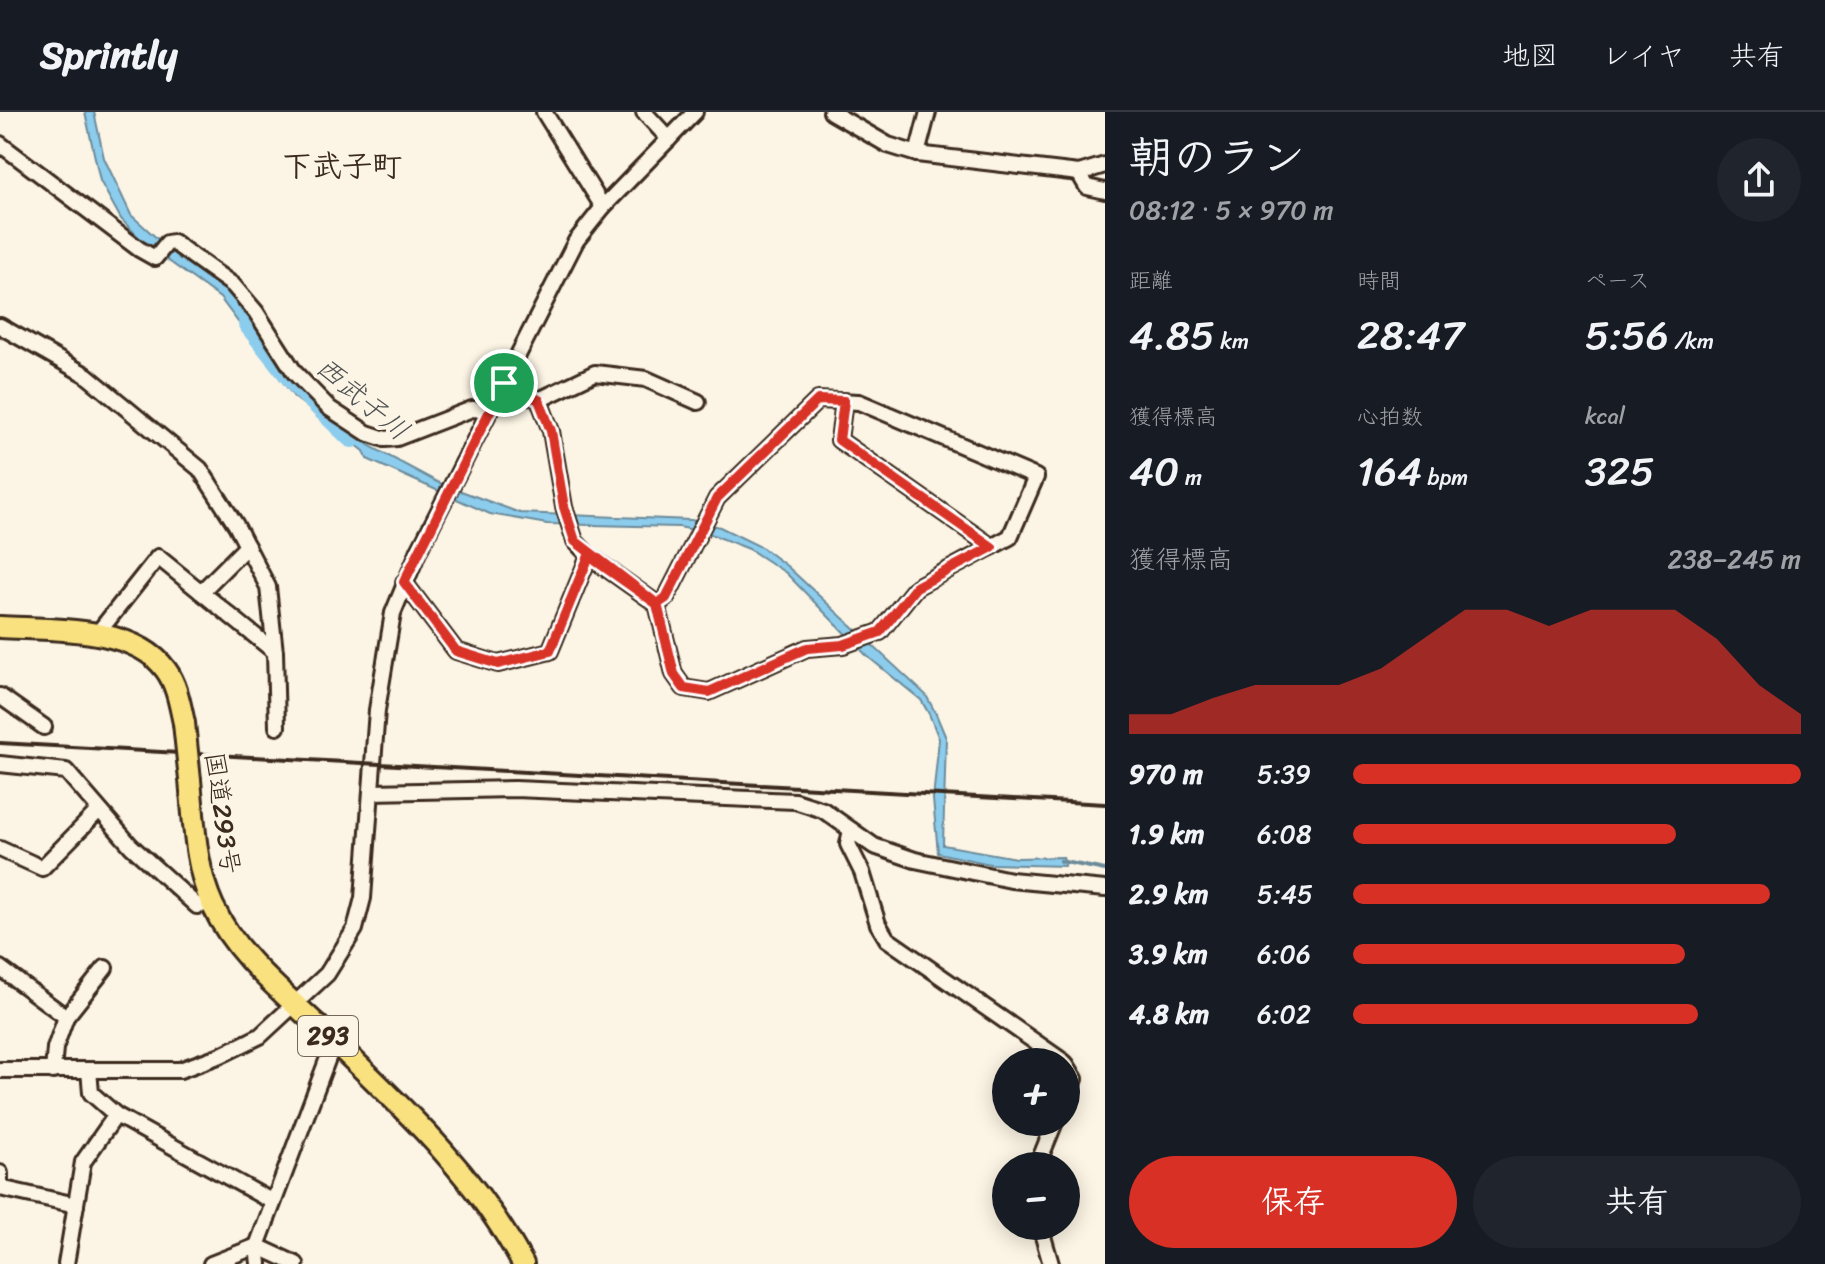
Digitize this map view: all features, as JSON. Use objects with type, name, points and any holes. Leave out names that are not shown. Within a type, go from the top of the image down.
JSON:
[{"type":"highway","name":"国道293号","points":[[0,627],[116,637],[154,656],[172,682],[184,723],[199,853],[211,903],[247,956],[456,1162],[495,1216],[523,1264]]},
{"type":"street","points":[[544,112],[603,207]]},
{"type":"street","points":[[644,112],[669,139]]},
{"type":"street","points":[[0,1070],[180,1070],[260,1036],[327,974],[355,929],[363,898],[382,661],[404,582],[576,241],[603,207],[695,112]]},
{"type":"street","points":[[831,112],[888,145],[917,154],[1079,173],[1105,165]]},
{"type":"street","points":[[917,154],[928,112]]},
{"type":"street","points":[[0,144],[139,249],[155,258],[167,243],[173,242],[233,285],[256,312],[309,390],[367,433],[385,439],[397,438],[472,409],[489,410]]},
{"type":"street","points":[[1079,173],[1087,187],[1105,191]]},
{"type":"street","points":[[0,326],[86,375],[200,469],[268,587],[275,652],[277,727]]},
{"type":"street","points":[[539,400],[595,373],[646,379],[698,402]]},
{"type":"street","points":[[504,383],[539,400],[551,431],[564,507],[575,541],[589,556],[657,604],[674,674],[684,688],[709,692],[807,648],[843,645],[880,632],[916,587],[1010,537],[1036,477],[859,402],[818,400],[717,498],[666,598],[657,604]]},
{"type":"street","points":[[844,401],[839,440],[992,547]]},
{"type":"street","points":[[201,592],[247,546]]},
{"type":"street","points":[[404,582],[456,651],[498,664],[550,651],[589,556]]},
{"type":"street","points":[[97,634],[158,557],[275,652]]},
{"type":"street","points":[[0,696],[44,727]]},
{"type":"street","points":[[0,764],[66,771],[98,811],[158,873],[197,906],[211,903]]},
{"type":"street","points":[[371,792],[515,789],[795,801],[823,810],[874,846],[964,872],[1105,889]]},
{"type":"street","points":[[0,849],[42,868],[98,811]]},
{"type":"street","points":[[851,830],[848,844],[862,872],[878,924],[887,939],[1043,1048]]},
{"type":"street","points":[[0,968],[66,1017]]},
{"type":"street","points":[[53,1071],[55,1048],[66,1017],[105,968]]},
{"type":"street","points":[[259,1264],[257,1246],[334,1042]]},
{"type":"street","points":[[89,1070],[91,1093],[116,1115],[273,1202]]},
{"type":"street","points":[[66,1264],[83,1162],[116,1115]]},
{"type":"street","points":[[0,1173],[0,1188],[76,1205]]},
{"type":"street","points":[[1044,1240],[1051,1264]]},
{"type":"street","points":[[211,1264],[257,1246],[296,1264]]},
{"type":"water","points":[[85,112],[94,112],[104,158],[131,215],[179,258],[229,292],[291,381],[324,415],[370,446],[437,482],[520,513],[691,520],[720,527],[763,548],[788,567],[926,695],[946,738],[943,845],[1016,858],[1063,857],[1065,866],[990,864],[938,853],[933,799],[939,739],[921,700],[867,656],[786,573],[749,549],[708,533],[679,527],[547,524],[490,514],[367,459],[364,451],[294,397],[220,298],[145,244],[121,219],[100,181]]},
{"type":"waterway","name":"西武子川","points":[[249,324],[297,384],[352,437]]},
{"type":"waterway","name":"西武子川","points":[[1060,861],[1105,870]]},
{"type":"railway","points":[[0,743],[1105,804]]},
{"type":"district","name":"下武子町","points":[[342,166]]},
{"type":"route","points":[[504,383],[404,582],[456,651],[498,664],[550,651],[589,556],[643,591],[657,604],[666,598],[717,498],[818,400],[844,401],[839,440],[992,547],[916,587],[880,632],[843,645],[807,648],[709,692],[684,688],[674,674],[657,604],[643,591],[589,556],[575,541],[564,507],[557,452],[539,400],[504,383]]}]
